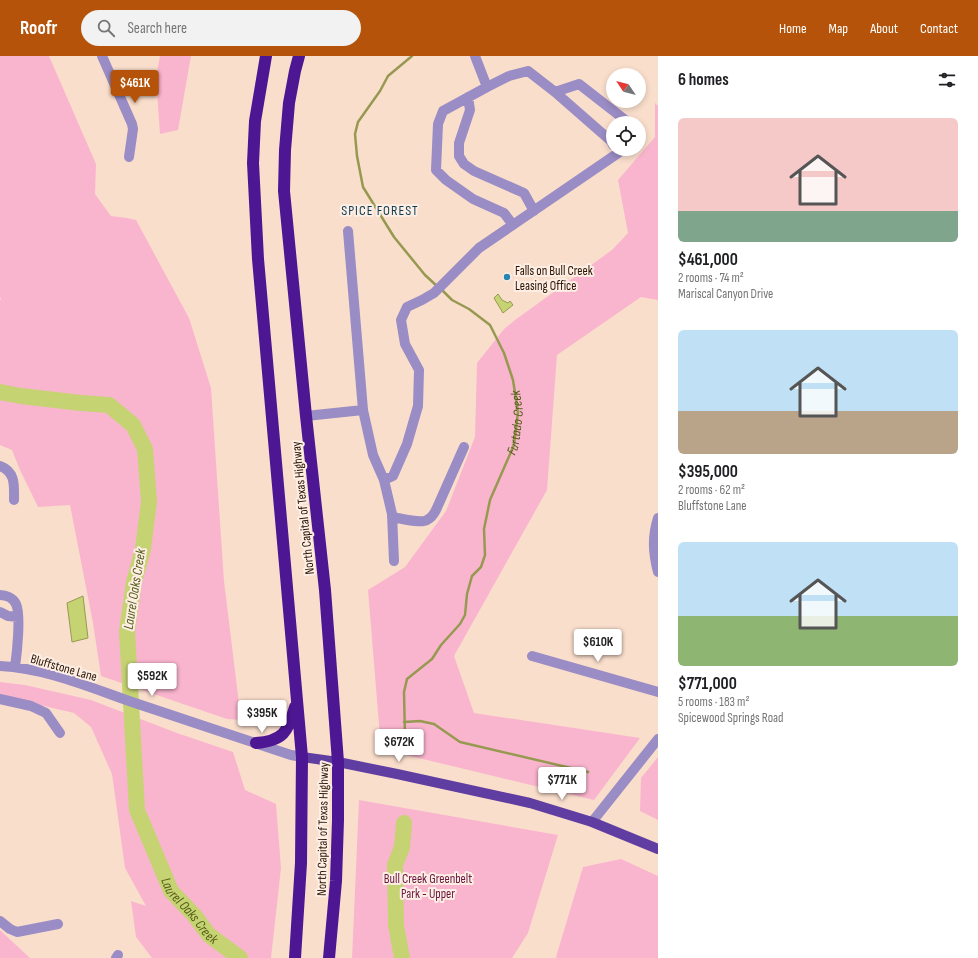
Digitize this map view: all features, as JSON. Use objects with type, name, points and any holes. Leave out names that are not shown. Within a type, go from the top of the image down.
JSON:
[{"type":"highway","name":"North Capital of Texas Highway","points":[[266,56],[255,121],[253,164],[258,259],[302,757],[301,863],[295,958]]},
{"type":"highway","name":"North Capital of Texas Highway","points":[[299,56],[289,103],[284,150],[284,192],[325,590],[338,762],[336,881],[329,958]]},
{"type":"highway","points":[[256,744],[270,742],[278,738],[285,731],[297,702]]},
{"type":"main road","points":[[302,757],[338,762],[522,802],[592,822],[658,849]]},
{"type":"street","points":[[102,56],[132,124],[133,130],[129,157]]},
{"type":"street","points":[[475,56],[487,86]]},
{"type":"street","points":[[513,224],[504,213],[473,199],[446,180],[436,170],[438,124],[443,111],[487,86],[509,76],[528,71],[555,92],[606,137]]},
{"type":"street","points":[[555,92],[579,84],[620,116]]},
{"type":"street","points":[[468,97],[470,110],[459,143],[459,156],[464,164],[474,170],[524,193],[534,211]]},
{"type":"street","points":[[384,480],[393,476],[407,444],[418,406],[419,370],[405,344],[401,320],[407,307],[434,293],[480,248],[534,211],[609,156]]},
{"type":"street","points":[[348,231],[363,410],[373,455],[384,480],[392,517],[394,561]]},
{"type":"street","points":[[306,416],[363,410]]},
{"type":"street","points":[[392,517],[419,522],[426,521],[431,517],[436,510],[464,447]]},
{"type":"street","points":[[0,466],[9,472],[14,480],[14,500]]},
{"type":"street","points":[[658,518],[654,553],[658,572]]},
{"type":"street","points":[[0,595],[5,595],[11,598],[15,602],[18,609],[15,667]]},
{"type":"street","points":[[0,612],[8,616],[18,617]]},
{"type":"street","points":[[532,656],[658,692]]},
{"type":"street","name":"Bluffstone Lane","points":[[0,666],[36,670],[256,744],[302,757]]},
{"type":"street","points":[[0,699],[31,706],[46,713],[60,733]]},
{"type":"street","points":[[592,822],[658,739]]},
{"type":"street","points":[[0,921],[10,929],[17,932],[58,924]]},
{"type":"green space","points":[[0,56],[49,56],[96,164],[95,194],[111,216],[136,220],[189,318],[211,388],[224,581],[241,720],[227,719],[101,676],[93,623],[70,505],[38,507],[12,450],[0,445]]},
{"type":"green space","points":[[160,56],[191,56],[178,130],[160,134],[156,77]]},
{"type":"green space","points":[[655,103],[658,106],[658,300],[641,297],[557,355],[547,490],[454,656],[474,713],[640,738],[594,800],[381,749],[368,590],[405,567],[446,511],[475,437],[477,363],[504,329],[612,250],[628,233],[618,180],[639,156],[646,156],[646,147],[655,137]]},
{"type":"green space","points":[[0,682],[25,685],[91,700],[177,733],[233,752],[245,790],[276,804],[281,868],[271,958],[152,958],[136,937],[131,901],[146,906],[125,868],[112,774],[91,727],[74,713],[0,694]]},
{"type":"green space","points":[[658,757],[658,820],[640,811],[641,778]]},
{"type":"green space","name":"Bull Creek Greenbelt Park - Upper","points":[[359,800],[558,835],[528,933],[512,958],[352,958]]},
{"type":"green space","points":[[621,859],[658,876],[658,958],[557,958],[556,957],[583,867]]},
{"type":"green space","points":[[0,930],[30,958],[0,958]]},
{"type":"shaded area","points":[[498,294],[502,300],[508,303],[510,301],[513,305],[503,313],[494,298]]},
{"type":"shaded area","points":[[83,596],[88,638],[72,642],[67,603]]},
{"type":"waterway","name":"Furtado Creek","points":[[412,56],[388,76],[380,91],[358,122],[355,134],[357,156],[363,187],[394,237],[425,275],[438,287]]},
{"type":"waterway","name":"Furtado Creek","points":[[405,737],[404,692],[407,679],[432,659],[441,645],[460,624],[465,615],[467,594],[472,576],[481,567],[485,555],[484,529],[490,500],[514,445],[518,412],[513,380],[504,353],[490,325],[469,309],[452,300],[442,290]]},
{"type":"waterway","name":"Laurel Oaks Creek","points":[[0,392],[21,396],[109,405],[133,425],[145,449],[149,502],[143,549],[134,582],[127,631],[137,810],[171,891],[194,915],[209,935],[240,958]]},
{"type":"waterway","points":[[404,722],[420,721],[434,724],[460,742],[588,772]]},
{"type":"waterway","name":"Furtado Creek","points":[[402,958],[396,925],[395,865],[402,847],[404,823]]},
{"type":"place","name":"Falls on Bull Creek Leasing Office","points":[[507,277]]},
{"type":"district","name":"SPICE FOREST","points":[[380,210]]}]
